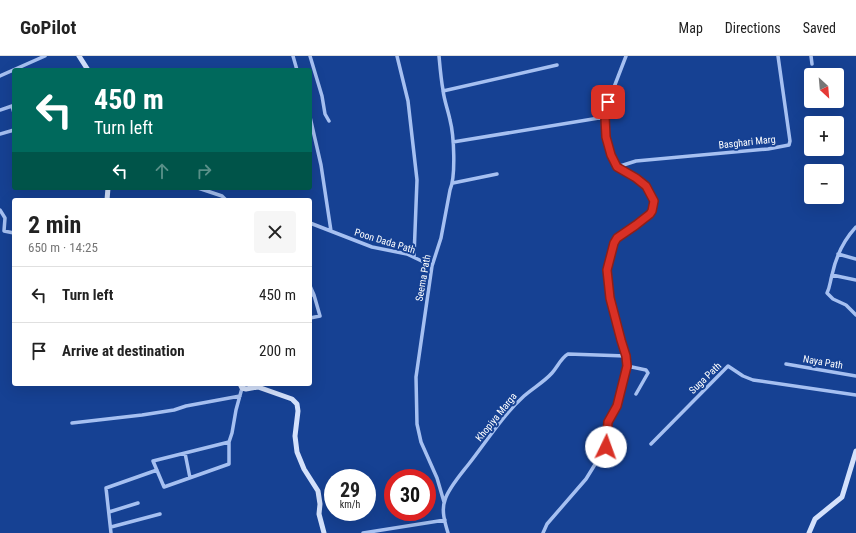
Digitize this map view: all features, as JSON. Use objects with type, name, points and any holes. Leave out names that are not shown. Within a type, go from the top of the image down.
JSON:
[{"type":"street","points":[[18,68],[45,56]]},
{"type":"street","points":[[79,56],[87,68]]},
{"type":"street","points":[[293,56],[296,68]]},
{"type":"street","points":[[310,56],[326,114],[330,121]]},
{"type":"street","points":[[397,56],[408,101],[417,180],[414,257]]},
{"type":"street","name":"Seema Path","points":[[439,56],[443,91],[451,120],[453,142],[453,183],[450,190],[441,238],[432,266],[416,377],[416,424],[437,478],[444,502]]},
{"type":"street","points":[[543,533],[547,524],[586,479],[606,447],[608,422],[617,406],[627,366],[626,356],[610,298],[607,270],[614,243],[617,238],[650,214],[654,201],[646,186],[636,178],[617,167],[609,148],[605,117],[606,108],[626,56]]},
{"type":"street","name":"Basghari Marg","points":[[617,167],[636,161],[768,149],[789,145],[790,141],[778,56]]},
{"type":"street","points":[[811,56],[812,64]]},
{"type":"street","points":[[443,91],[557,65]]},
{"type":"street","points":[[0,76],[12,71]]},
{"type":"street","points":[[0,110],[12,106]]},
{"type":"street","points":[[453,142],[605,117]]},
{"type":"street","points":[[312,126],[321,165],[331,231]]},
{"type":"street","points":[[0,134],[12,131]]},
{"type":"street","points":[[453,183],[497,174]]},
{"type":"street","points":[[204,190],[224,198]]},
{"type":"street","points":[[0,210],[5,218],[4,231],[12,233]]},
{"type":"street","name":"Poon Dada Path","points":[[312,225],[372,247],[407,254],[432,266]]},
{"type":"street","points":[[856,227],[847,237],[838,254],[827,294],[833,299],[846,305],[856,316]]},
{"type":"street","points":[[838,254],[856,259]]},
{"type":"street","points":[[832,275],[856,280]]},
{"type":"street","points":[[312,295],[320,316],[312,318]]},
{"type":"street","name":"Khopiya Marga","points":[[444,502],[460,475],[505,416],[525,395],[542,383],[564,356],[574,354],[626,356]]},
{"type":"street","name":"Naya Path","points":[[786,364],[856,376]]},
{"type":"street","points":[[627,366],[646,370],[648,373],[636,394]]},
{"type":"street","name":"Suga Path","points":[[651,444],[728,366],[743,376],[753,380],[856,395]]},
{"type":"street","points":[[229,442],[153,461],[164,487],[229,464],[229,442],[241,386],[246,389],[258,387],[292,399],[297,404],[298,411],[295,436],[297,452],[304,469],[318,491],[320,504],[319,514],[324,533]]},
{"type":"street","points":[[72,423],[162,412],[240,396]]},
{"type":"street","points":[[809,533],[815,519],[842,497],[856,451]]},
{"type":"street","points":[[185,453],[190,478]]},
{"type":"street","points":[[111,533],[106,488],[157,470]]},
{"type":"street","points":[[444,502],[445,520],[448,533]]},
{"type":"street","points":[[109,512],[138,503]]},
{"type":"street","points":[[110,527],[160,514]]},
{"type":"street","points":[[363,533],[445,520]]},
{"type":"route","points":[[606,447],[608,442],[608,422],[617,406],[627,366],[626,356],[610,298],[607,270],[611,251],[617,238],[646,218],[652,211],[654,201],[650,190],[636,178],[617,167],[611,155],[606,137],[605,117],[608,102]]}]
